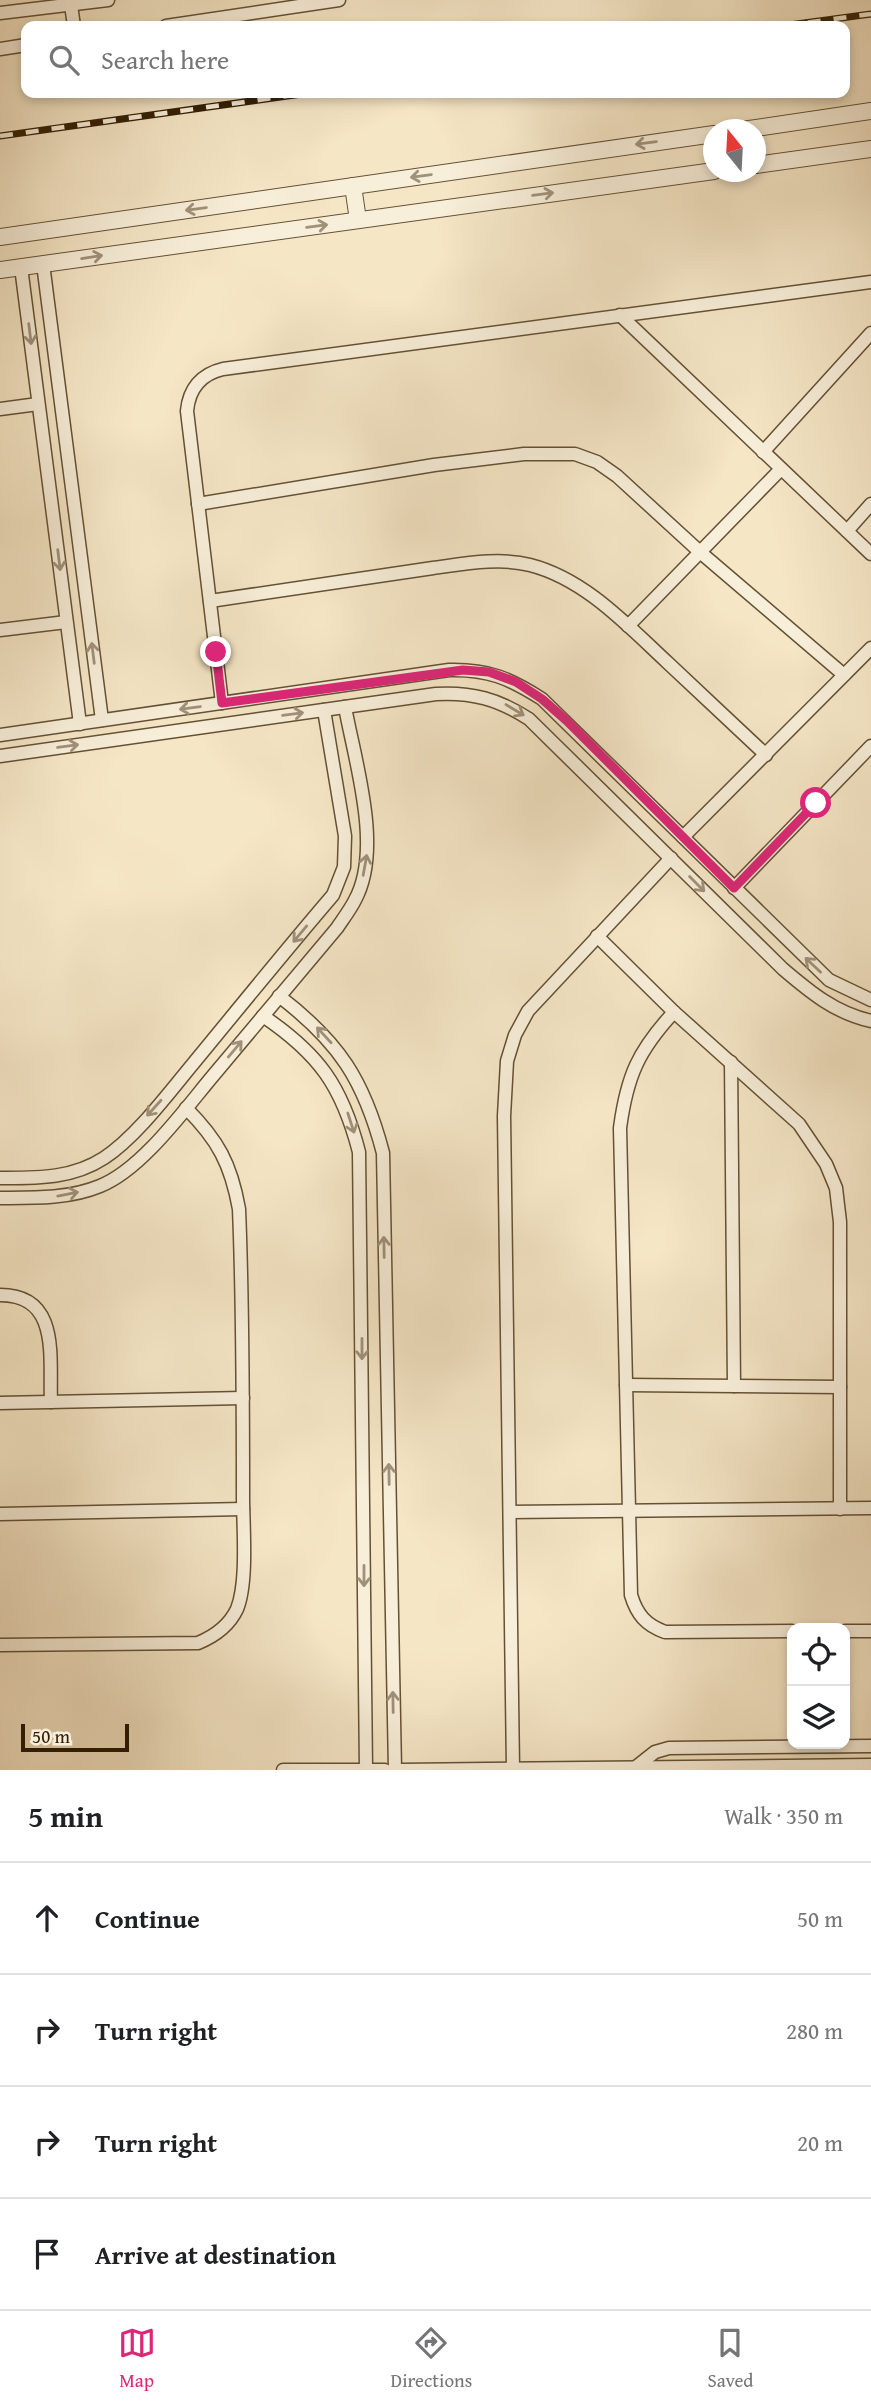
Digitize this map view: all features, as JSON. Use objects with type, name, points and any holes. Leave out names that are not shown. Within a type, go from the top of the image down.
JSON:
[{"type":"street","points":[[0,13],[108,0]]},
{"type":"street","points":[[199,21],[339,0]]},
{"type":"street","points":[[71,5],[73,21]]},
{"type":"street","points":[[0,48],[21,46]]},
{"type":"street","points":[[766,126],[871,111]]},
{"type":"street","points":[[0,237],[703,135]]},
{"type":"street","points":[[766,163],[871,149]]},
{"type":"street","points":[[0,270],[703,172]]},
{"type":"street","points":[[353,186],[358,220]]},
{"type":"street","points":[[43,264],[102,720]]},
{"type":"street","points":[[21,267],[80,723]]},
{"type":"street","points":[[222,703],[188,402],[200,380],[215,371],[871,282]]},
{"type":"street","points":[[620,315],[871,554]]},
{"type":"street","points":[[763,452],[871,333]]},
{"type":"street","points":[[0,409],[38,404]]},
{"type":"street","points":[[198,504],[445,463],[524,454],[575,454],[597,462],[617,476],[700,552],[844,675]]},
{"type":"street","points":[[628,626],[781,469]]},
{"type":"street","points":[[847,531],[871,504]]},
{"type":"street","points":[[210,601],[433,568],[505,562],[528,564],[556,574],[583,589],[628,626],[766,755]]},
{"type":"street","points":[[0,630],[66,622]]},
{"type":"street","points":[[684,837],[871,648]]},
{"type":"street","points":[[0,735],[463,670],[489,672],[516,682],[542,699],[829,980],[871,1000]]},
{"type":"street","points":[[0,756],[436,694],[460,692],[485,696],[519,712],[550,739],[783,969],[817,997],[857,1018],[871,1021]]},
{"type":"street","points":[[0,1198],[64,1196],[100,1186],[125,1172],[147,1152],[186,1108],[337,928],[356,899],[366,867],[369,835],[345,707]]},
{"type":"street","points":[[0,1178],[60,1175],[82,1169],[103,1159],[121,1145],[178,1082],[333,895],[344,867],[345,836],[324,710]]},
{"type":"street","points":[[550,739],[567,721]]},
{"type":"street","points":[[734,888],[871,746]]},
{"type":"street","points":[[513,1769],[504,1116],[507,1062],[515,1035],[528,1010],[671,858]]},
{"type":"street","points":[[597,936],[674,1012],[799,1124],[825,1164],[836,1188],[840,1222],[840,1509]]},
{"type":"street","points":[[279,996],[310,1020],[336,1048],[357,1080],[374,1118],[383,1153],[395,1770]]},
{"type":"street","points":[[674,1012],[652,1035],[636,1063],[625,1093],[620,1128],[631,1595],[642,1619],[666,1632],[787,1631]]},
{"type":"street","points":[[263,1016],[292,1035],[336,1087],[351,1118],[359,1152],[366,1770]]},
{"type":"street","points":[[731,1062],[734,1386]]},
{"type":"street","points":[[0,1645],[184,1644],[211,1638],[222,1630],[237,1607],[241,1594],[243,1509],[240,1235],[234,1180],[223,1153],[212,1136],[186,1108]]},
{"type":"street","points":[[0,1295],[14,1295],[25,1299],[35,1306],[48,1326],[51,1402]]},
{"type":"street","points":[[626,1385],[840,1387]]},
{"type":"street","points":[[0,1403],[243,1398]]},
{"type":"street","points":[[510,1512],[871,1508]]},
{"type":"street","points":[[0,1514],[243,1509]]},
{"type":"street","points":[[850,1631],[871,1631]]},
{"type":"street","points":[[635,1767],[655,1752],[669,1748],[871,1746]]},
{"type":"street","points":[[401,1770],[871,1765]]},
{"type":"street","points":[[283,1770],[385,1770]]},
{"type":"railway","points":[[819,21],[871,14]]},
{"type":"railway","points":[[0,136],[273,98]]},
{"type":"route","points":[[216,652],[222,703],[449,670],[489,672],[516,682],[542,699],[567,721],[734,888],[816,803]]}]
